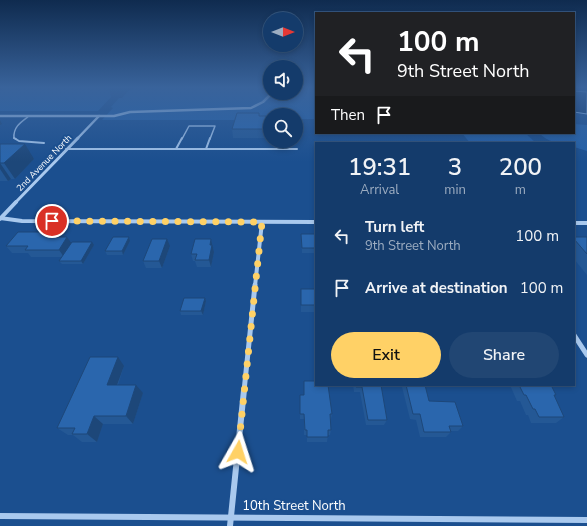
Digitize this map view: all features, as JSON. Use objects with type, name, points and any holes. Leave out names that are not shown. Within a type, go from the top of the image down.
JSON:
[{"type":"street","points":[[0,116],[114,116],[128,113]]},
{"type":"street","name":"2nd Avenue North","points":[[0,219],[98,116]]},
{"type":"street","points":[[0,219],[22,221],[315,222]]},
{"type":"street","points":[[230,526],[262,222]]},
{"type":"street","points":[[575,223],[587,223]]},
{"type":"street","points":[[575,337],[587,355]]},
{"type":"street","name":"10th Street North","points":[[0,516],[587,520]]},
{"type":"lane","points":[[29,116],[17,126],[13,132],[14,138],[19,142],[44,143]]},
{"type":"lane","points":[[176,149],[189,126],[215,126],[206,149]]},
{"type":"lane","points":[[66,149],[297,149]]},
{"type":"shaded area","points":[[109,113],[263,113],[263,120],[102,120]]},
{"type":"shaded area","points":[[303,113],[315,113],[315,119],[303,119]]},
{"type":"shaded area","points":[[575,124],[587,125],[587,151],[575,147],[575,142],[555,142],[543,137],[540,134],[575,134]]},
{"type":"shaded area","points":[[463,134],[526,134],[535,142],[469,142]]},
{"type":"building","points":[[237,113],[259,113],[259,116],[263,116],[263,129],[232,129]]},
{"type":"building","points":[[0,144],[25,144],[4,163],[0,163]]},
{"type":"building","points":[[18,232],[53,232],[50,237],[67,237],[59,250],[25,250],[28,246],[6,246]]},
{"type":"building","points":[[301,234],[315,234],[315,248],[302,248]]},
{"type":"building","points":[[113,237],[129,237],[122,251],[105,251]]},
{"type":"building","points":[[575,237],[587,237],[587,254],[575,240]]},
{"type":"building","points":[[152,239],[167,239],[159,261],[143,261]]},
{"type":"building","points":[[195,239],[211,239],[210,245],[212,245],[209,260],[195,260],[197,254],[191,254]]},
{"type":"building","points":[[72,242],[92,242],[81,261],[59,261]]},
{"type":"building","points":[[301,289],[315,289],[315,305],[301,305]]},
{"type":"building","points":[[184,298],[205,298],[201,311],[180,311]]},
{"type":"building","points":[[90,357],[118,357],[107,385],[136,385],[126,416],[94,416],[87,434],[72,434],[75,428],[57,428]]},
{"type":"building","points":[[304,381],[315,381],[315,386],[328,386],[332,414],[330,414],[331,430],[328,430],[328,437],[307,437],[304,414],[300,414],[300,395],[304,395]]},
{"type":"building","points":[[381,386],[387,420],[368,420],[362,387],[356,387]]},
{"type":"building","points":[[406,386],[425,386],[429,401],[455,402],[463,426],[449,426],[451,432],[424,432],[420,414],[413,414]]},
{"type":"building","points":[[520,386],[552,386],[564,417],[539,417],[526,395],[524,395]]},
{"type":"route","points":[[52,221],[262,222],[238,452]]}]
